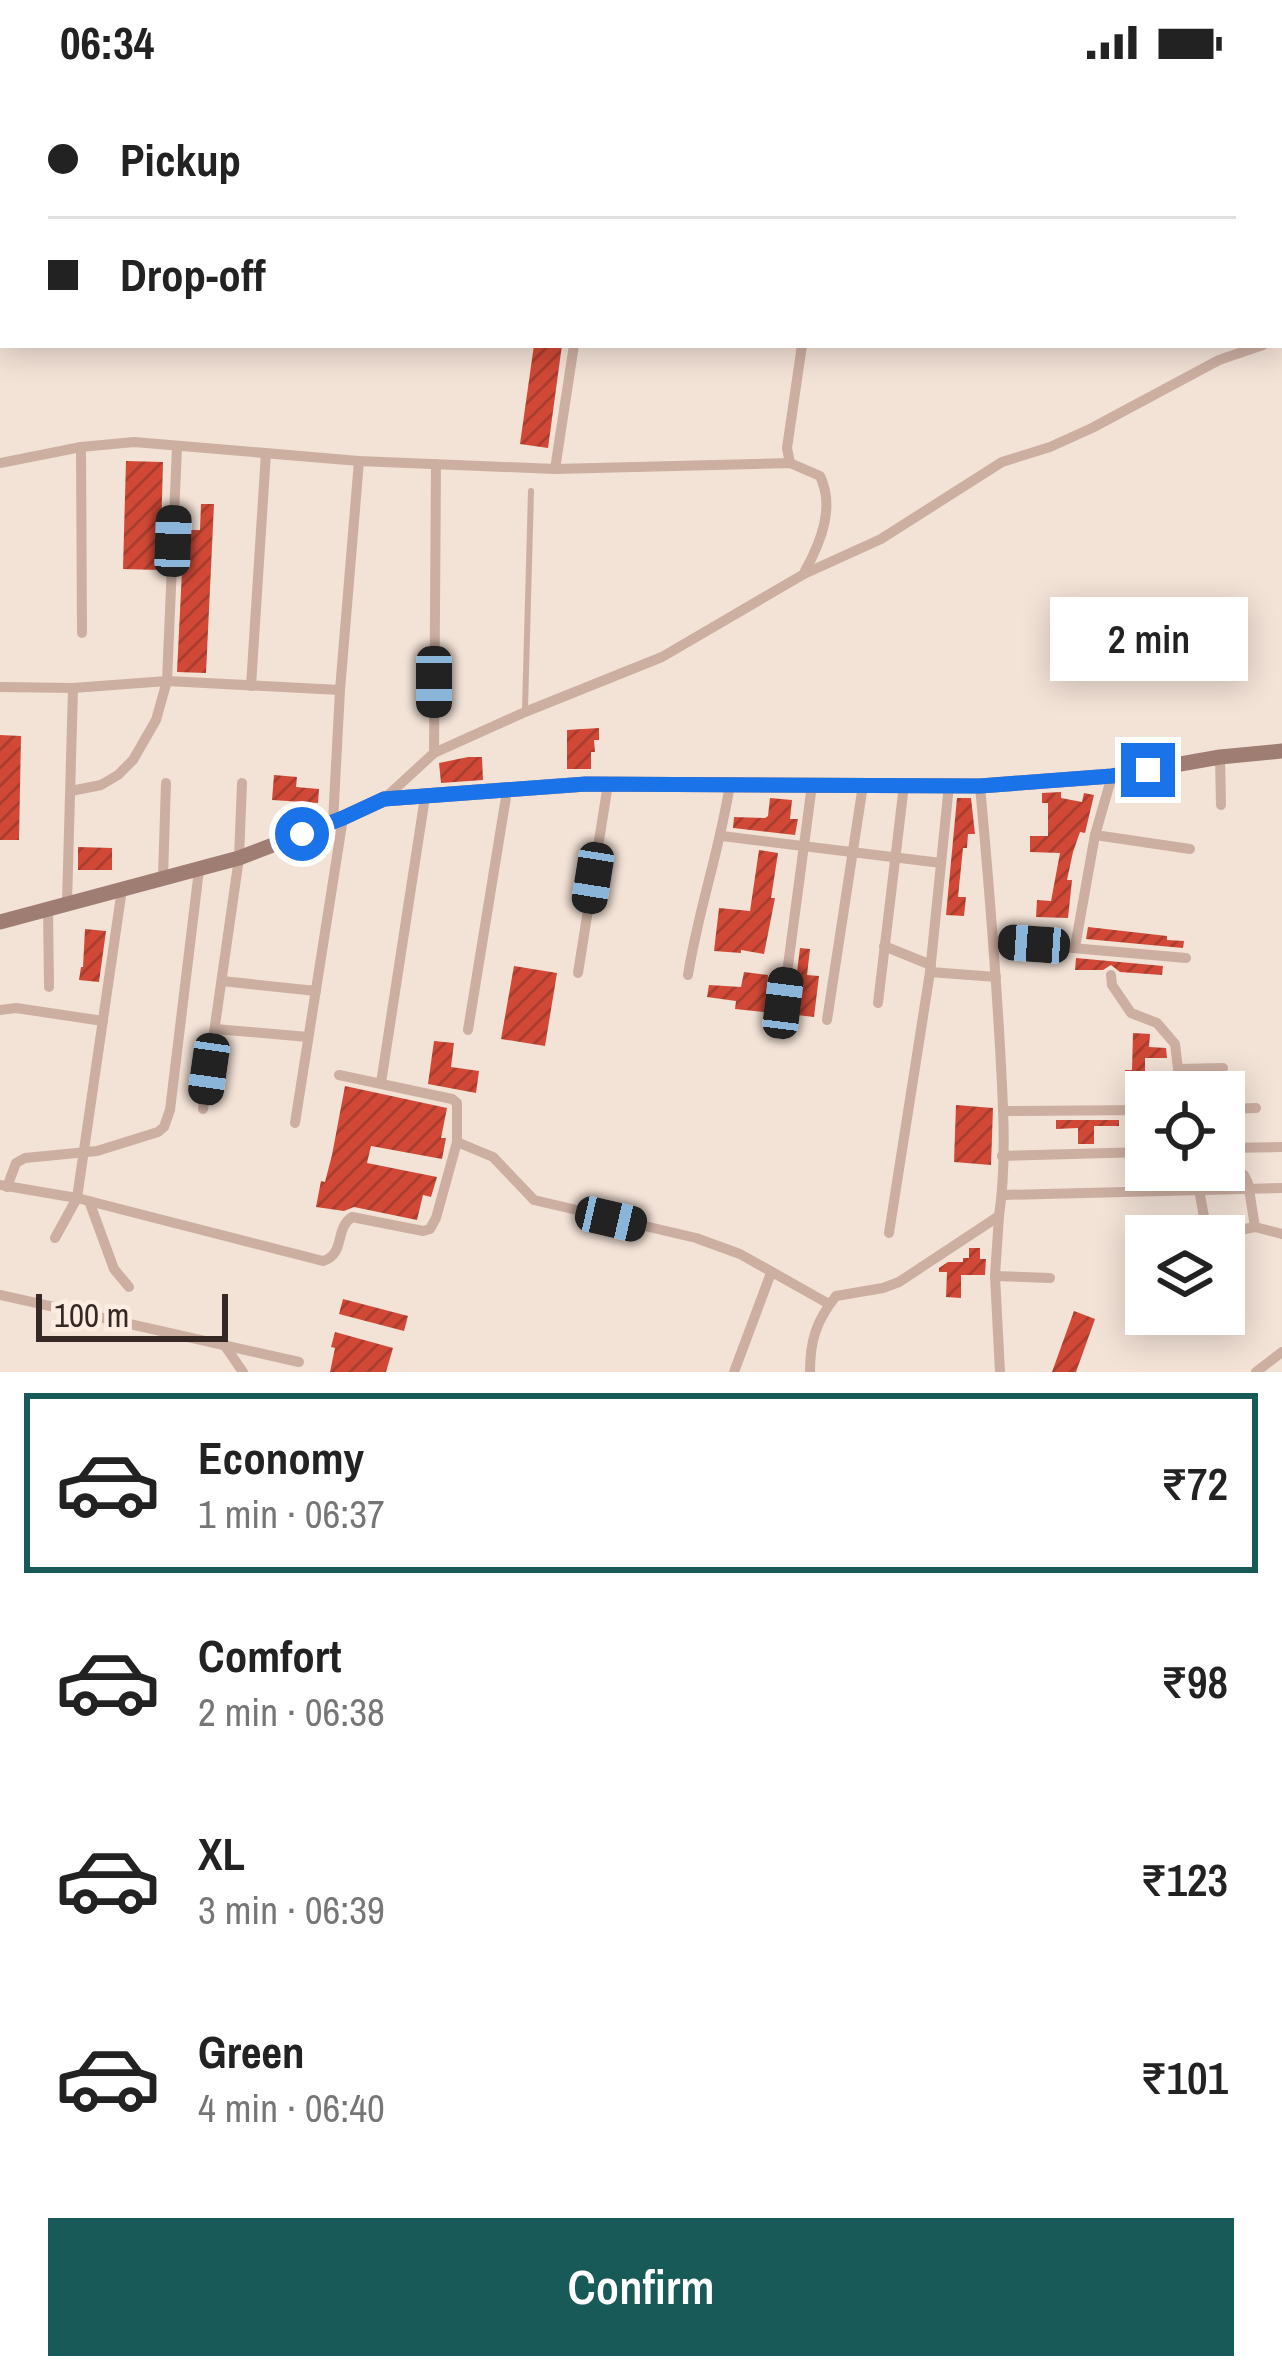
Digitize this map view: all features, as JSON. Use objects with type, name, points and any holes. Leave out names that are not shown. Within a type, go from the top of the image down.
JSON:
[{"type":"street","points":[[555,469],[574,348]]},
{"type":"street","points":[[790,463],[787,448],[802,348]]},
{"type":"street","points":[[1219,360],[1221,348]]},
{"type":"street","points":[[0,922],[239,858],[384,799],[434,753],[662,657],[804,574],[881,539],[1002,462],[1050,447],[1219,360],[1254,348]]},
{"type":"street","points":[[0,463],[134,442],[555,469],[790,463],[820,476],[827,499],[819,542],[804,574]]},
{"type":"street","points":[[81,447],[82,633]]},
{"type":"street","points":[[71,791],[101,785],[118,775],[133,760],[156,720],[167,681],[177,447]]},
{"type":"street","points":[[251,686],[266,453]]},
{"type":"street","points":[[295,1123],[338,820],[340,690],[359,460]]},
{"type":"street","points":[[434,753],[436,464]]},
{"type":"street","points":[[0,687],[73,688],[167,681],[340,690]]},
{"type":"street","points":[[67,903],[73,688]]},
{"type":"street","points":[[384,799],[608,784],[980,786],[1112,776],[1282,751]]},
{"type":"street","points":[[1220,757],[1221,805]]},
{"type":"street","points":[[1075,946],[1094,835],[1112,776]]},
{"type":"street","points":[[163,878],[166,783]]},
{"type":"street","points":[[203,1109],[239,858],[242,783]]},
{"type":"street","points":[[578,973],[608,784]]},
{"type":"street","points":[[688,975],[730,784]]},
{"type":"street","points":[[783,1003],[812,785]]},
{"type":"street","points":[[827,1020],[863,785]]},
{"type":"street","points":[[878,1003],[904,785]]},
{"type":"street","points":[[889,1233],[931,969],[949,785]]},
{"type":"street","points":[[980,786],[1003,1111],[995,1276],[1000,1372]]},
{"type":"street","points":[[468,1030],[507,791]]},
{"type":"street","points":[[381,1084],[425,797]]},
{"type":"street","points":[[1094,835],[1190,849]]},
{"type":"street","points":[[722,836],[941,863]]},
{"type":"street","points":[[199,870],[167,1119],[158,1132],[84,1152],[20,1160],[4,1186],[83,1200],[323,1261],[337,1252],[341,1228],[352,1217],[423,1231],[430,1228],[457,1142],[458,1108],[452,1099],[339,1075]]},
{"type":"street","points":[[122,889],[84,1152],[83,1200],[114,1269],[129,1287]]},
{"type":"street","points":[[48,908],[50,987]]},
{"type":"street","points":[[994,941],[1186,958]]},
{"type":"street","points":[[884,946],[931,969],[996,977]]},
{"type":"street","points":[[1111,975],[1112,985],[1131,1012],[1157,1023],[1175,1044],[1178,1069],[1223,1068]]},
{"type":"street","points":[[221,981],[316,991]]},
{"type":"street","points":[[0,1010],[16,1008],[103,1021]]},
{"type":"street","points":[[215,1029],[308,1037]]},
{"type":"street","points":[[1245,1108],[1256,1108]]},
{"type":"street","points":[[1003,1111],[1125,1109]]},
{"type":"street","points":[[457,1142],[493,1157],[534,1200],[696,1238],[755,1261],[829,1304]]},
{"type":"street","points":[[1245,1148],[1282,1147]]},
{"type":"street","points":[[1002,1156],[1125,1152]]},
{"type":"street","points":[[1245,1178],[1255,1227]]},
{"type":"street","points":[[1245,1189],[1282,1189]]},
{"type":"street","points":[[1002,1195],[1139,1191]]},
{"type":"street","points":[[1199,1191],[1207,1228],[1215,1235],[1255,1227],[1282,1234]]},
{"type":"street","points":[[55,1238],[83,1200]]},
{"type":"street","points":[[810,1372],[812,1335],[836,1297],[899,1282],[999,1216]]},
{"type":"street","points":[[734,1372],[771,1274]]},
{"type":"street","points":[[995,1276],[1050,1278]]},
{"type":"street","points":[[0,1295],[299,1362]]},
{"type":"street","points":[[225,1346],[243,1372]]},
{"type":"street","points":[[1256,1372],[1282,1352]]},
{"type":"lane","points":[[525,712],[531,491]]},
{"type":"building","points":[[534,348],[562,348],[548,448],[520,444]]},
{"type":"building","points":[[126,461],[163,462],[160,570],[123,569]]},
{"type":"building","points":[[201,504],[214,504],[206,673],[177,672],[184,530],[200,530]]},
{"type":"building","points":[[599,728],[591,769],[567,769],[567,730]]},
{"type":"building","points":[[0,735],[21,736],[19,840],[0,840]]},
{"type":"building","points":[[482,757],[483,780],[441,783],[439,763]]},
{"type":"building","points":[[274,775],[297,777],[296,787],[319,789],[318,803],[272,800]]},
{"type":"building","points":[[1061,792],[1061,798],[1082,802],[1084,793],[1094,795],[1067,880],[1072,880],[1068,918],[1036,917],[1037,900],[1051,901],[1060,853],[1030,852],[1030,836],[1048,836],[1048,803],[1042,803],[1042,793]]},
{"type":"building","points":[[770,798],[792,800],[790,819],[798,819],[795,835],[733,828],[734,817],[768,816]]},
{"type":"building","points":[[957,798],[971,798],[975,834],[968,834],[967,848],[963,848],[958,897],[966,897],[964,916],[946,915]]},
{"type":"building","points":[[78,847],[112,848],[112,870],[78,870]]},
{"type":"building","points":[[759,850],[778,853],[764,954],[714,951],[719,908],[750,911]]},
{"type":"building","points":[[1088,927],[1167,936],[1167,940],[1184,941],[1183,948],[1086,939]]},
{"type":"building","points":[[85,929],[106,931],[99,982],[79,980]]},
{"type":"building","points":[[800,948],[810,949],[807,975],[819,976],[814,1017],[788,1014]]},
{"type":"building","points":[[1076,958],[1163,966],[1162,975],[1120,972],[1111,965],[1103,970],[1075,970]]},
{"type":"building","points":[[514,966],[557,973],[545,1046],[501,1039]]},
{"type":"building","points":[[744,972],[768,975],[765,1012],[735,1009],[736,1001],[707,997],[709,985],[741,987]]},
{"type":"building","points":[[1133,1033],[1150,1034],[1149,1047],[1166,1048],[1167,1058],[1145,1058],[1145,1071],[1125,1071],[1132,1070]]},
{"type":"building","points":[[434,1041],[454,1043],[451,1067],[479,1071],[476,1093],[428,1084]]},
{"type":"building","points":[[345,1086],[447,1108],[442,1159],[371,1146],[367,1163],[437,1177],[431,1197],[423,1195],[417,1220],[354,1207],[344,1211],[316,1207]]},
{"type":"building","points":[[956,1105],[993,1108],[991,1165],[954,1162]]},
{"type":"building","points":[[1056,1120],[1119,1120],[1119,1126],[1094,1126],[1094,1144],[1078,1144],[1078,1128],[1056,1129]]},
{"type":"building","points":[[969,1248],[980,1248],[980,1259],[986,1259],[985,1275],[961,1275],[961,1298],[946,1297],[947,1272],[939,1268],[969,1258]]},
{"type":"building","points":[[343,1299],[408,1316],[404,1331],[339,1314]]},
{"type":"building","points":[[1074,1311],[1095,1319],[1076,1372],[1052,1372]]},
{"type":"building","points":[[335,1332],[393,1348],[386,1372],[330,1372]]},
{"type":"route","points":[[302,834],[384,799],[586,784],[980,786],[1148,770]]}]
